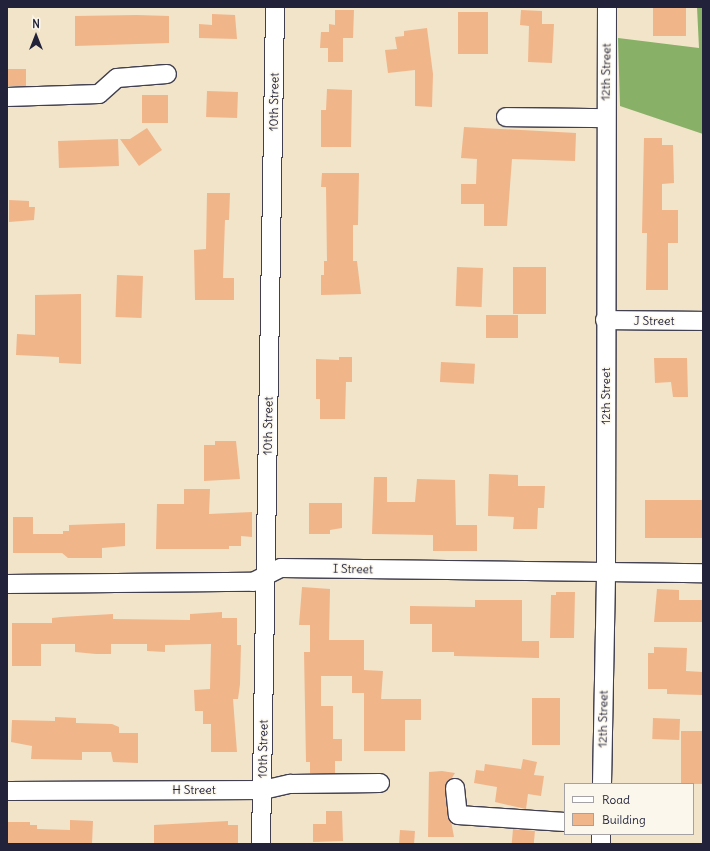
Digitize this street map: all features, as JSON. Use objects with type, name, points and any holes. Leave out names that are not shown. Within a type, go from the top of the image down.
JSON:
[{"type":"street","name":"10th Street","points":[[261,844],[275,7]]},
{"type":"street","name":"12th Street","points":[[602,783],[606,572],[605,118],[608,7]]},
{"type":"street","points":[[7,97],[99,94],[117,78],[167,74]]},
{"type":"street","points":[[506,117],[605,118]]},
{"type":"street","name":"J Street","points":[[605,320],[703,321]]},
{"type":"street","name":"I Street","points":[[7,584],[253,582],[266,577],[281,568],[703,573]]},
{"type":"street","name":"H Street","points":[[7,791],[263,790],[290,784],[380,783]]},
{"type":"street","points":[[455,788],[458,815],[564,822]]},
{"type":"green space","points":[[697,7],[703,7],[703,134],[620,106],[618,38],[699,48]]},
{"type":"building","points":[[653,7],[686,7],[686,36],[653,36]]},
{"type":"building","points":[[335,10],[354,10],[353,38],[343,38],[343,62],[328,62],[328,48],[320,48],[321,32],[329,32],[329,24],[335,25]]},
{"type":"building","points":[[521,10],[542,11],[542,24],[554,24],[552,63],[528,62],[529,26],[520,25]]},
{"type":"building","points":[[458,12],[488,12],[488,54],[458,54]]},
{"type":"building","points":[[212,14],[235,15],[237,39],[199,38],[199,24],[212,25]]},
{"type":"building","points":[[75,16],[169,16],[169,43],[75,46]]},
{"type":"building","points":[[427,28],[433,74],[432,107],[415,106],[415,70],[388,73],[385,50],[397,49],[395,37],[404,36],[404,31]]},
{"type":"building","points":[[7,69],[26,69],[26,86],[7,86]]},
{"type":"building","points":[[327,89],[352,90],[351,147],[321,147],[321,110],[326,110]]},
{"type":"building","points":[[207,91],[238,92],[237,118],[206,117]]},
{"type":"building","points":[[142,95],[168,95],[168,123],[142,123]]},
{"type":"building","points":[[464,127],[576,133],[575,161],[512,159],[507,226],[484,226],[484,204],[461,204],[461,184],[476,184],[477,159],[461,158]]},
{"type":"building","points":[[147,128],[162,150],[139,166],[120,139],[130,139]]},
{"type":"building","points":[[644,138],[662,138],[662,145],[673,145],[674,183],[662,184],[662,210],[678,210],[678,243],[668,243],[668,290],[646,290],[647,233],[642,233]]},
{"type":"building","points":[[118,139],[119,166],[59,168],[58,141]]},
{"type":"building","points":[[322,173],[359,173],[358,225],[353,225],[353,261],[357,261],[361,294],[321,295],[321,275],[324,275],[324,261],[327,261],[326,187],[321,187]]},
{"type":"building","points":[[207,193],[230,193],[229,220],[225,220],[223,278],[234,278],[234,300],[195,300],[194,250],[206,249]]},
{"type":"building","points":[[9,200],[29,201],[29,207],[35,207],[34,220],[9,222]]},
{"type":"building","points":[[457,267],[483,268],[482,307],[456,306]]},
{"type":"building","points":[[513,267],[546,267],[546,314],[513,314]]},
{"type":"building","points":[[117,275],[143,276],[142,318],[116,317]]},
{"type":"building","points":[[81,294],[81,364],[59,363],[59,357],[16,355],[17,334],[35,335],[35,295]]},
{"type":"building","points":[[486,315],[518,315],[518,338],[486,338]]},
{"type":"building","points":[[339,357],[352,357],[352,382],[346,382],[345,419],[320,419],[320,399],[316,399],[316,359],[339,360]]},
{"type":"building","points":[[654,358],[687,358],[688,397],[673,397],[671,382],[655,383]]},
{"type":"building","points":[[441,362],[475,364],[474,384],[440,382]]},
{"type":"building","points":[[215,441],[236,441],[240,479],[204,481],[204,445],[215,445]]},
{"type":"building","points":[[489,474],[518,475],[518,486],[545,486],[544,508],[538,508],[537,529],[513,529],[514,517],[488,516]]},
{"type":"building","points":[[374,477],[387,477],[387,502],[415,502],[417,479],[455,480],[456,525],[477,525],[477,551],[433,551],[433,535],[372,534]]},
{"type":"building","points":[[184,489],[210,489],[209,514],[252,512],[252,537],[241,536],[241,546],[229,546],[229,549],[156,549],[157,504],[184,504]]},
{"type":"building","points":[[645,500],[703,500],[703,538],[645,538]]},
{"type":"building","points":[[309,503],[342,503],[342,528],[330,530],[330,534],[309,534]]},
{"type":"building","points":[[13,517],[33,517],[33,534],[63,534],[63,531],[69,531],[69,525],[125,523],[125,546],[102,548],[102,558],[68,558],[62,553],[13,553]]},
{"type":"building","points":[[302,587],[330,589],[329,640],[364,640],[364,670],[383,671],[381,699],[421,699],[421,720],[405,720],[405,751],[364,751],[364,693],[352,693],[352,676],[321,676],[321,706],[333,706],[333,739],[342,739],[342,761],[335,761],[335,773],[310,773],[310,762],[306,762],[304,652],[310,652],[310,625],[299,625]]},
{"type":"building","points":[[657,589],[679,590],[679,600],[703,600],[703,622],[654,622]]},
{"type":"building","points":[[556,592],[575,592],[574,638],[550,638],[551,595],[556,595]]},
{"type":"building","points":[[475,600],[522,600],[522,641],[539,641],[539,658],[454,656],[454,652],[432,652],[432,624],[410,624],[410,606],[475,607]]},
{"type":"building","points":[[222,612],[222,618],[237,618],[237,645],[241,645],[238,699],[233,699],[237,752],[211,752],[211,724],[203,724],[203,711],[195,711],[194,690],[210,689],[211,644],[165,645],[165,652],[147,651],[147,644],[111,644],[111,654],[96,654],[75,652],[75,644],[41,644],[41,666],[12,666],[12,623],[52,623],[52,618],[113,614],[113,619],[190,620],[190,614]]},
{"type":"building","points":[[654,647],[687,648],[686,671],[703,672],[703,695],[667,694],[667,689],[648,689],[648,653],[654,653]]},
{"type":"building","points":[[532,698],[560,698],[560,745],[532,745]]},
{"type":"building","points":[[55,717],[76,718],[76,723],[112,724],[119,727],[119,733],[138,733],[138,763],[113,762],[111,752],[82,752],[82,760],[31,759],[32,746],[11,742],[12,720],[55,721]]},
{"type":"building","points":[[653,718],[680,719],[679,740],[652,739]]},
{"type":"building","points":[[681,731],[703,731],[703,784],[681,783]]},
{"type":"building","points":[[523,759],[537,762],[534,775],[544,776],[541,796],[528,794],[526,809],[495,802],[497,787],[474,783],[476,770],[484,771],[485,764],[521,769]]},
{"type":"building","points":[[442,771],[455,773],[445,789],[454,837],[428,837],[429,772]]},
{"type":"building","points":[[326,811],[342,811],[343,841],[313,842],[313,824],[326,824]]},
{"type":"building","points":[[70,820],[93,821],[92,844],[7,843],[7,822],[30,822],[30,825],[37,825],[37,829],[70,830]]},
{"type":"building","points":[[228,821],[228,825],[238,825],[238,844],[154,844],[154,825]]},
{"type":"building","points":[[513,829],[535,831],[534,844],[512,844]]},
{"type":"building","points":[[400,830],[415,831],[414,844],[399,844]]}]
